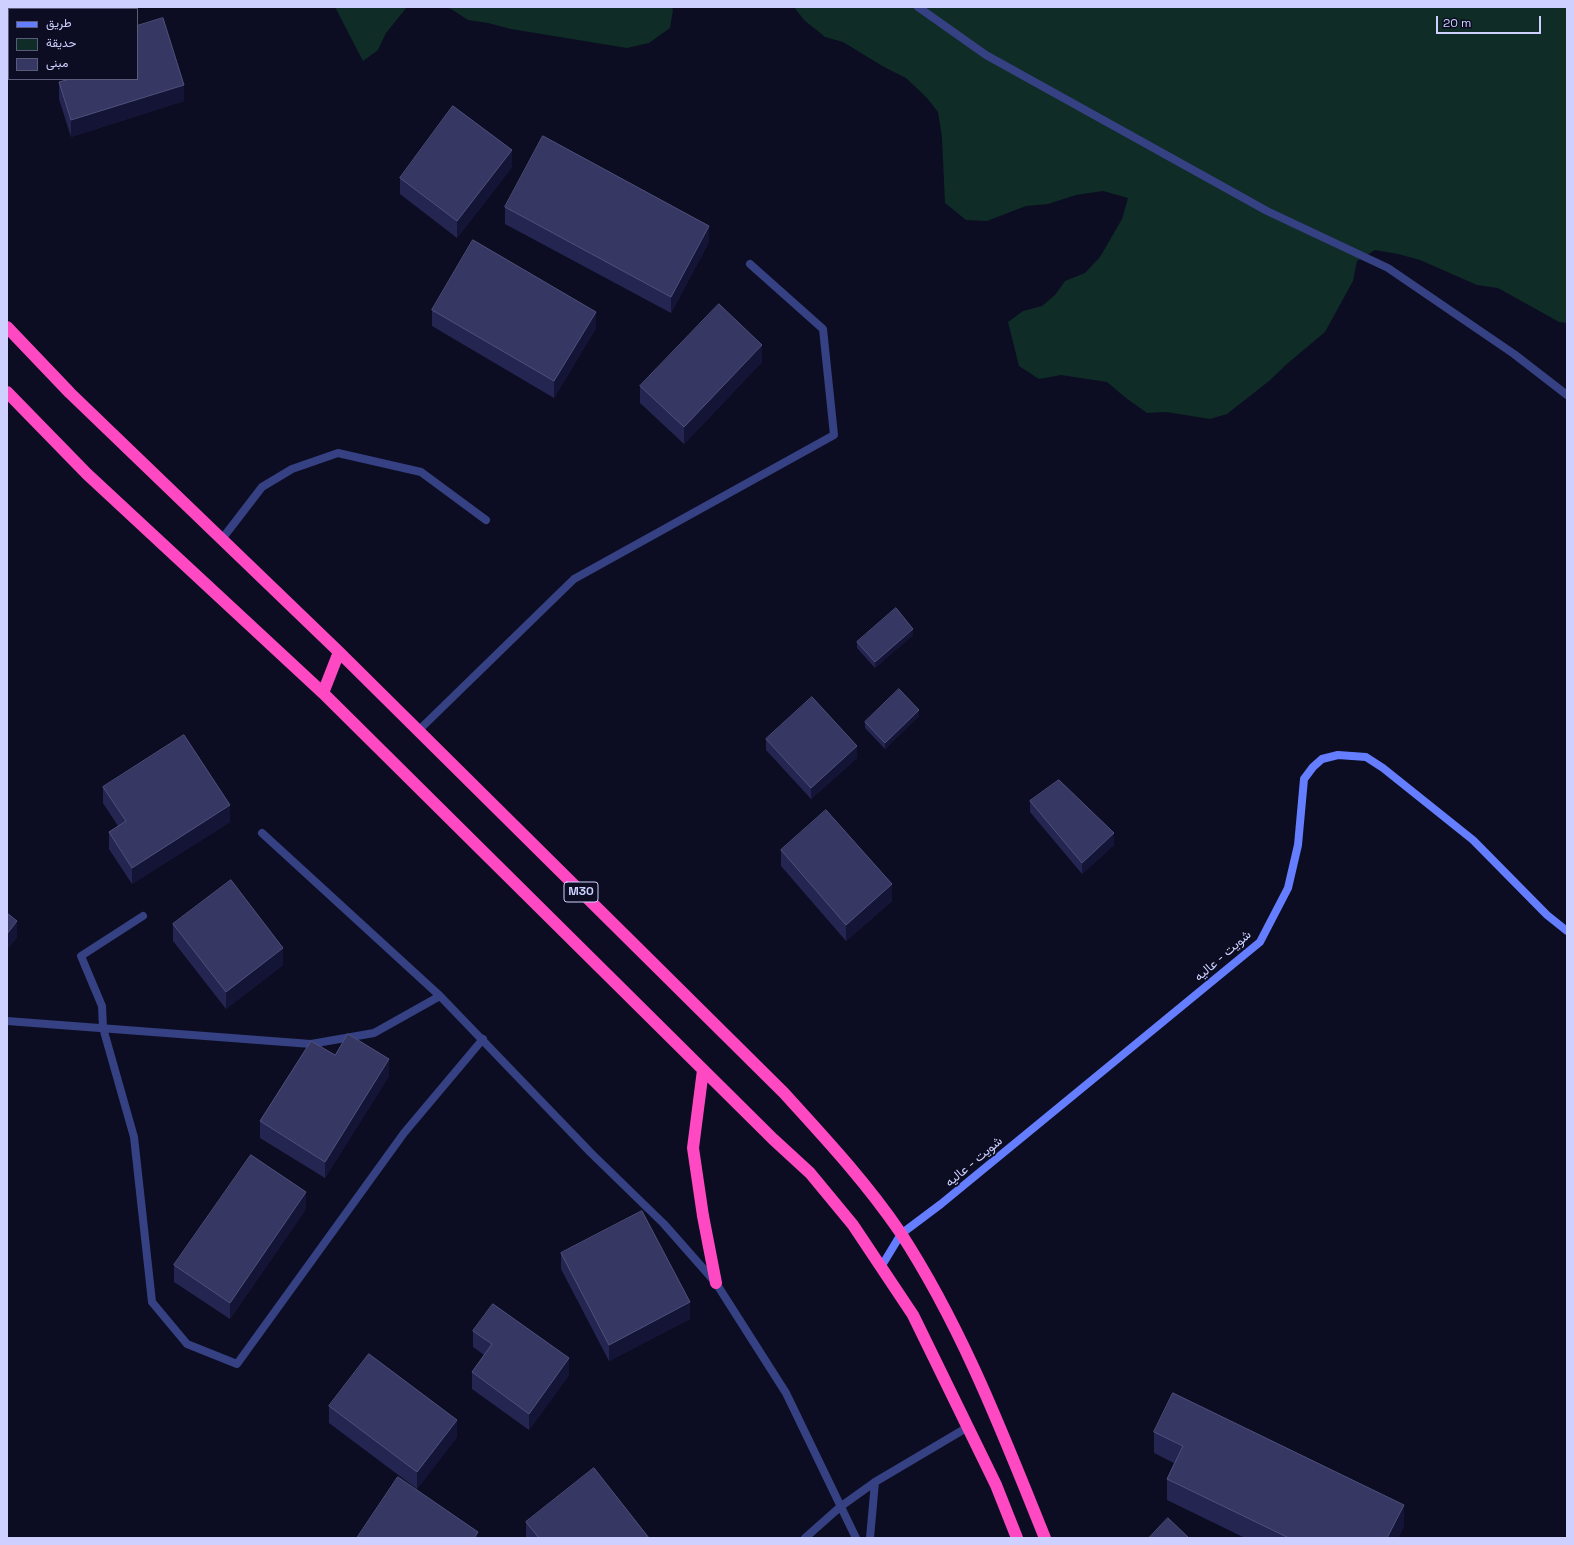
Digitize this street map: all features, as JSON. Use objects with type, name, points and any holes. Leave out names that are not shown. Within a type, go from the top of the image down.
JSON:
[{"type":"highway","name":"M30","points":[[7,327],[70,393],[339,652],[784,1093],[844,1158],[901,1234],[951,1319],[1006,1443],[1045,1538]]},
{"type":"highway","points":[[7,392],[87,474],[323,693],[810,1174],[853,1225],[912,1315],[996,1485],[1017,1538]]},
{"type":"highway","points":[[323,693],[339,652]]},
{"type":"highway","points":[[704,1070],[693,1148],[703,1216],[716,1283]]},
{"type":"street","points":[[918,7],[986,55],[1267,211],[1388,268],[1514,354],[1567,395]]},
{"type":"street","points":[[418,731],[574,579],[834,435],[823,329],[750,264]]},
{"type":"street","points":[[222,539],[262,487],[292,469],[338,453],[421,472],[486,520]]},
{"type":"street","name":"شويت - عاليه","points":[[901,1234],[941,1204],[1260,942],[1288,888],[1298,845],[1304,779],[1313,767],[1322,759],[1338,754],[1349,754],[1366,757],[1383,768],[1473,840],[1547,915],[1567,931]]},
{"type":"street","points":[[262,833],[440,996],[591,1154],[664,1224],[716,1283],[786,1393],[856,1538]]},
{"type":"street","points":[[143,916],[81,956],[102,1006],[103,1028],[134,1137],[152,1302],[187,1344],[237,1364],[404,1133],[482,1039]]},
{"type":"street","points":[[7,1021],[311,1044],[374,1033],[440,996]]},
{"type":"street","points":[[881,1268],[901,1234]]},
{"type":"street","points":[[805,1538],[840,1507],[875,1482],[968,1427]]},
{"type":"street","points":[[870,1538],[875,1482]]},
{"type":"green space","points":[[335,7],[407,7],[386,33],[378,50],[363,61]]},
{"type":"green space","points":[[444,7],[672,7],[673,10],[670,28],[649,43],[627,48],[511,29],[468,20],[451,9]]},
{"type":"green space","points":[[794,7],[1567,7],[1567,323],[1559,322],[1498,288],[1477,285],[1420,260],[1375,250],[1357,261],[1353,281],[1325,332],[1269,381],[1227,414],[1210,419],[1166,412],[1147,413],[1107,382],[1061,375],[1039,379],[1019,366],[1008,322],[1023,311],[1042,306],[1055,295],[1065,281],[1085,273],[1100,257],[1122,219],[1128,198],[1103,191],[1076,195],[1048,204],[1026,206],[987,221],[966,220],[945,203],[942,137],[938,112],[927,98],[906,78],[884,67],[843,42],[825,37],[804,20]]},
{"type":"building","points":[[163,18],[184,85],[71,120],[59,82],[66,80],[138,80],[138,26]]},
{"type":"building","points":[[453,106],[512,150],[457,221],[400,178]]},
{"type":"building","points":[[543,136],[709,226],[671,297],[505,207]]},
{"type":"building","points":[[473,240],[596,312],[554,381],[432,310]]},
{"type":"building","points":[[719,304],[762,345],[684,427],[640,386]]},
{"type":"building","points":[[896,608],[913,629],[875,662],[857,642]]},
{"type":"building","points":[[899,689],[919,710],[885,743],[865,722]]},
{"type":"building","points":[[812,697],[857,746],[811,788],[766,739]]},
{"type":"building","points":[[184,735],[230,805],[132,868],[109,832],[126,821],[103,787]]},
{"type":"building","points":[[1059,780],[1114,833],[1082,863],[1030,801]]},
{"type":"building","points":[[826,810],[892,884],[846,925],[781,850]]},
{"type":"building","points":[[231,880],[283,948],[226,992],[173,924]]},
{"type":"building","points":[[7,913],[17,921],[7,934]]},
{"type":"building","points":[[348,1034],[389,1059],[325,1162],[260,1121],[311,1041],[335,1055]]},
{"type":"building","points":[[251,1155],[306,1192],[230,1303],[174,1265]]},
{"type":"building","points":[[642,1211],[690,1302],[609,1345],[561,1253]]},
{"type":"building","points":[[493,1304],[569,1358],[529,1414],[472,1372],[492,1344],[473,1331]]},
{"type":"building","points":[[369,1354],[457,1420],[417,1472],[329,1406]]},
{"type":"building","points":[[1173,1393],[1404,1505],[1387,1538],[1289,1538],[1167,1479],[1183,1446],[1154,1432]]},
{"type":"building","points":[[594,1468],[649,1538],[539,1538],[526,1522]]},
{"type":"building","points":[[398,1477],[478,1532],[474,1538],[357,1538]]},
{"type":"building","points":[[1168,1518],[1189,1538],[1149,1538]]}]
